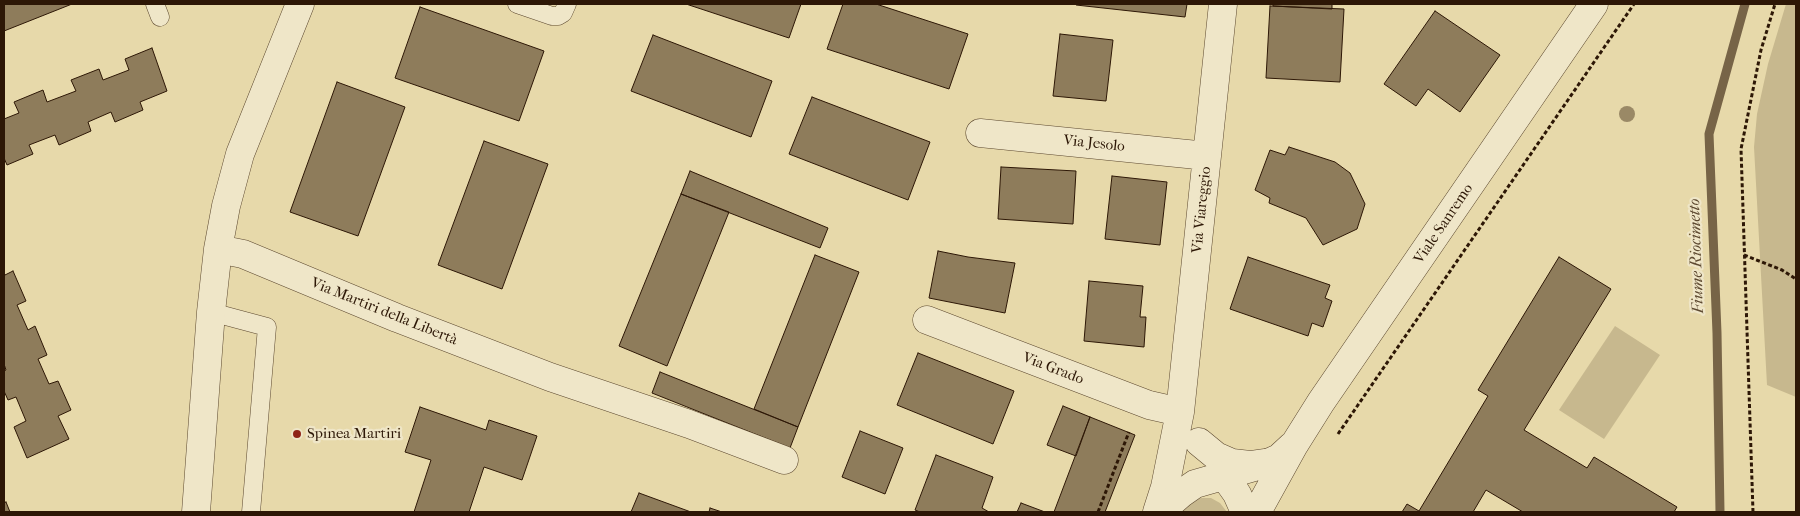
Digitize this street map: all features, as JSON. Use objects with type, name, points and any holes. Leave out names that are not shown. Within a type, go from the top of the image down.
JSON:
[{"type":"street","points":[[196,512],[211,312],[218,249],[226,206],[240,154],[300,4]]},
{"type":"street","name":"Via Viareggio","points":[[1158,512],[1180,414],[1223,4]]},
{"type":"street","name":"Viale Sanremo","points":[[1256,512],[1321,402],[1594,4]]},
{"type":"street","name":"Via Jesolo","points":[[980,133],[1207,156]]},
{"type":"street","name":"Via Martiri della Libertà","points":[[218,249],[243,254],[397,318],[550,377],[688,424],[784,460]]},
{"type":"street","name":"Via Grado","points":[[927,320],[1149,405],[1180,414]]},
{"type":"street","points":[[1180,414],[1198,442],[1237,494],[1245,512]]},
{"type":"street","points":[[1198,442],[1216,456],[1232,463],[1250,465],[1268,463]]},
{"type":"street","name":"Viale Sanremo","points":[[1158,512],[1195,484],[1225,477],[1268,463],[1279,458],[1294,445]]},
{"type":"lane","points":[[517,4],[552,16],[558,16],[563,12],[567,4]]},
{"type":"lane","points":[[211,312],[267,327],[251,512]]},
{"type":"path","points":[[1336,437],[1634,4]]},
{"type":"path","points":[[1752,512],[1741,149],[1761,50],[1775,4]]},
{"type":"path","points":[[1744,255],[1782,270],[1796,279]]},
{"type":"path","points":[[1098,512],[1129,432]]},
{"type":"shaded area","points":[[1786,4],[1796,4],[1796,397],[1767,385],[1754,147],[1757,114],[1768,64]]},
{"type":"shaded area","points":[[1615,326],[1660,355],[1604,439],[1559,410]]},
{"type":"shaded area","points":[[1201,498],[1211,498],[1220,503],[1227,512],[1181,512],[1192,501]]},
{"type":"building","points":[[4,4],[72,4],[4,31]]},
{"type":"building","points":[[686,4],[801,4],[789,38]]},
{"type":"building","points":[[843,4],[876,4],[968,34],[949,89],[827,49]]},
{"type":"building","points":[[1076,4],[1187,4],[1185,17]]},
{"type":"building","points":[[1273,4],[1332,4],[1332,9],[1273,6]]},
{"type":"building","points":[[1270,6],[1344,9],[1340,82],[1266,78]]},
{"type":"building","points":[[420,7],[544,51],[519,121],[395,78]]},
{"type":"building","points":[[1435,11],[1500,55],[1460,112],[1428,89],[1416,106],[1384,84]]},
{"type":"building","points":[[1060,34],[1113,40],[1106,101],[1053,96]]},
{"type":"building","points":[[653,35],[772,81],[751,137],[631,91]]},
{"type":"building","points":[[152,48],[167,91],[140,102],[143,110],[115,122],[111,112],[88,122],[91,131],[59,145],[55,135],[29,145],[33,154],[7,165],[4,158],[4,119],[19,113],[14,102],[43,90],[47,102],[76,91],[71,80],[99,69],[103,80],[129,70],[125,59]]},
{"type":"building","points":[[337,82],[405,107],[358,236],[290,212]]},
{"type":"building","points":[[812,97],[930,142],[908,200],[789,154]]},
{"type":"building","points":[[484,141],[548,164],[502,289],[438,265]]},
{"type":"building","points":[[1289,147],[1335,162],[1350,173],[1365,204],[1357,229],[1323,245],[1306,218],[1269,203],[1270,198],[1255,190],[1270,150],[1285,155]]},
{"type":"building","points":[[1001,167],[1076,171],[1073,224],[998,219]]},
{"type":"building","points":[[690,171],[828,228],[820,248],[681,194]]},
{"type":"building","points":[[1112,176],[1167,182],[1160,245],[1105,239]]},
{"type":"building","points":[[681,194],[729,212],[667,366],[619,346]]},
{"type":"building","points":[[938,251],[1015,263],[1005,313],[929,298]]},
{"type":"building","points":[[815,255],[859,272],[798,427],[754,409]]},
{"type":"building","points":[[1248,257],[1330,285],[1325,298],[1332,301],[1323,327],[1312,323],[1308,336],[1230,309]]},
{"type":"building","points":[[1559,257],[1611,289],[1524,430],[1587,468],[1594,457],[1677,507],[1674,512],[1523,512],[1486,490],[1473,512],[1402,512],[1407,504],[1419,511],[1488,396],[1478,390]]},
{"type":"building","points":[[13,271],[26,301],[17,305],[28,330],[35,326],[47,355],[38,359],[49,384],[58,381],[71,410],[58,416],[69,439],[27,458],[14,427],[26,421],[16,397],[8,400],[4,391],[4,371],[6,370],[4,364],[4,273],[5,275]]},
{"type":"building","points":[[1089,281],[1143,286],[1140,317],[1146,317],[1144,347],[1084,341]]},
{"type":"building","points":[[918,353],[1014,391],[993,444],[897,405]]},
{"type":"building","points":[[660,372],[798,427],[790,448],[652,393]]},
{"type":"building","points":[[1063,406],[1090,417],[1076,456],[1047,445]]},
{"type":"building","points":[[420,407],[486,430],[489,420],[537,436],[522,480],[484,467],[469,512],[414,512],[431,460],[405,452]]},
{"type":"building","points":[[1090,417],[1135,435],[1105,512],[1054,512]]},
{"type":"building","points":[[860,431],[903,448],[885,494],[842,477]]},
{"type":"building","points":[[936,455],[993,477],[982,508],[989,512],[920,512],[915,510]]},
{"type":"building","points":[[639,493],[691,512],[631,512]]},
{"type":"building","points":[[6,502],[10,512],[4,512],[4,503]]},
{"type":"building","points":[[1021,503],[1045,512],[1017,512]]},
{"type":"building","points":[[710,508],[722,512],[709,512]]},
{"type":"waterway","name":"Fiume Riocimetto","points":[[1720,512],[1717,333],[1709,134],[1745,4]]},
{"type":"place","name":"Spinea Martiri","points":[[297,434]]}]
